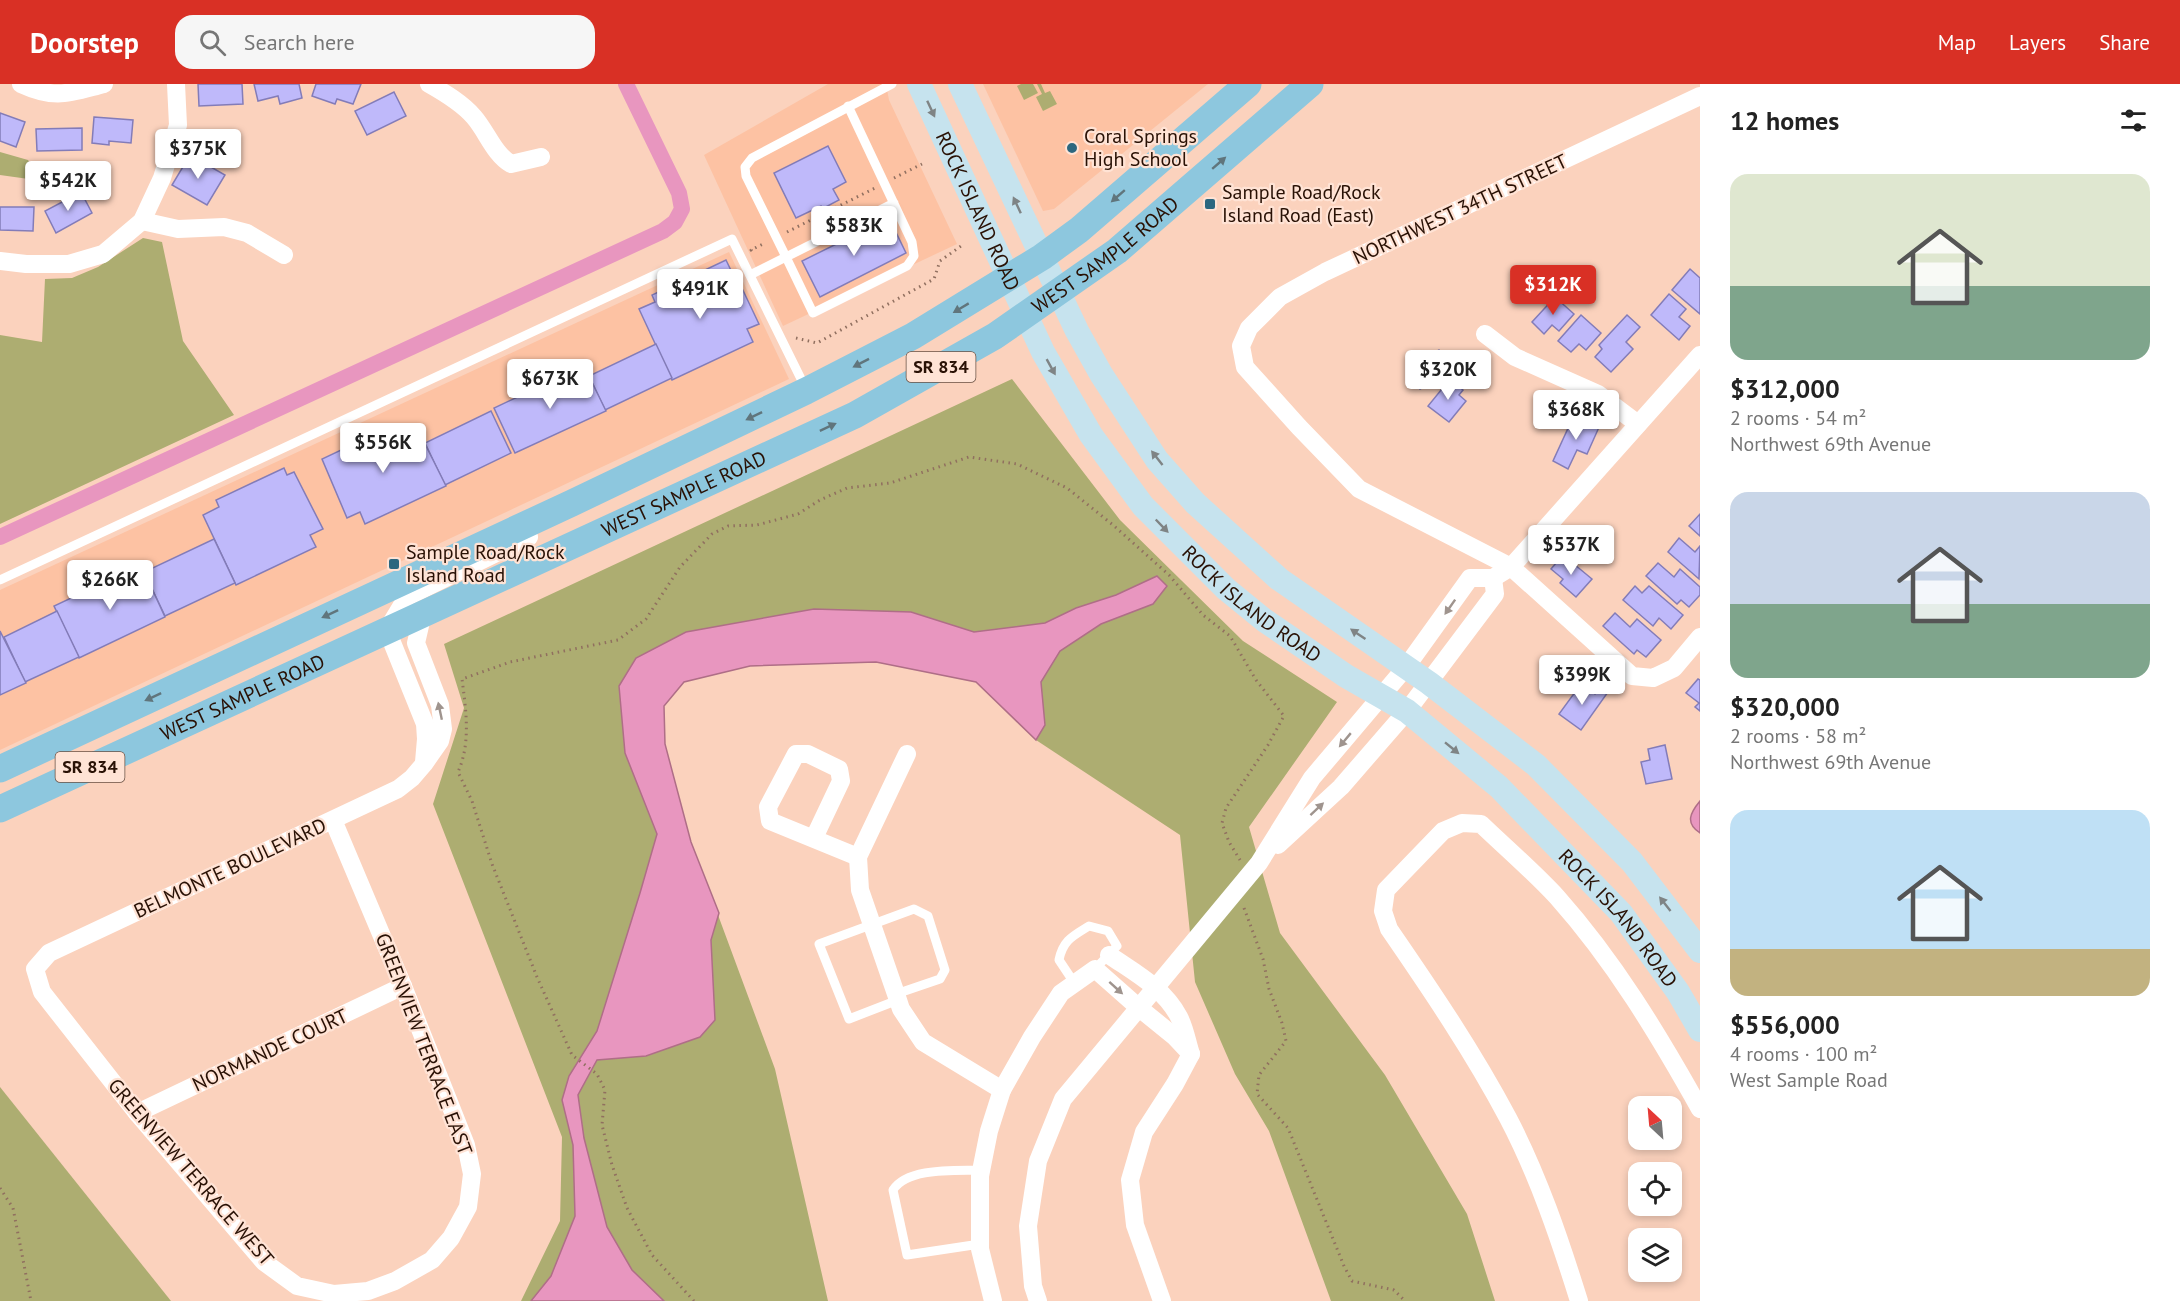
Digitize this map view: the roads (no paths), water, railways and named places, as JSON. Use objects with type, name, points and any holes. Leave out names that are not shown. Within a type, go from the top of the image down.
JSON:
[{"type":"main road","name":"ROCK ISLAND ROAD","points":[[919,84],[1043,352],[1091,435],[1125,483],[1150,512],[1219,582],[1264,620],[1346,676],[1407,711],[1499,787],[1621,913],[1678,992],[1700,1030]]},
{"type":"main road","name":"ROCK ISLAND ROAD","points":[[960,84],[1059,292],[1101,374],[1157,460],[1194,503],[1279,579],[1429,683],[1536,765],[1632,862],[1700,951]]},
{"type":"main road","name":"WEST SAMPLE ROAD","points":[[0,769],[572,503],[806,391],[913,336],[1010,279],[1079,230],[1248,84]]},
{"type":"main road","name":"WEST SAMPLE ROAD","points":[[0,809],[855,415],[995,336],[1117,251],[1310,84]]},
{"type":"main road","points":[[179,725],[210,692],[354,626],[370,595]]},
{"type":"street","points":[[21,84],[41,93],[66,94],[104,84]]},
{"type":"street","points":[[0,261],[26,264],[69,264],[103,254],[142,221],[162,178],[178,125],[176,84]]},
{"type":"street","points":[[431,84],[460,103],[474,117],[501,158],[512,164],[541,157]]},
{"type":"street","name":"NORTHWEST 34TH STREET","points":[[1511,567],[1359,489],[1245,367],[1241,346],[1249,328],[1280,297],[1325,272],[1700,96]]},
{"type":"street","points":[[142,221],[178,229],[224,227],[247,233],[284,255]]},
{"type":"street","points":[[1485,334],[1515,357],[1598,394],[1638,424]]},
{"type":"street","points":[[1038,1301],[1033,1286],[1028,1226],[1038,1161],[1064,1098],[1155,986],[1245,881],[1259,863],[1312,778],[1406,667],[1470,578],[1493,578],[1511,567],[1700,355]]},
{"type":"street","points":[[424,764],[425,724],[387,630],[406,597],[557,524],[572,503]]},
{"type":"street","points":[[1511,567],[1632,676],[1653,678],[1674,668],[1700,637]]},
{"type":"street","points":[[1259,863],[1341,787],[1407,711],[1495,594],[1493,578]]},
{"type":"street","name":"BELMONTE BOULEVARD","points":[[35,969],[49,953],[398,789],[412,778],[440,741],[443,729],[440,705],[416,643],[423,613]]},
{"type":"street","points":[[814,838],[841,781],[840,775],[838,769],[808,754],[796,754],[768,807],[770,821],[858,857]]},
{"type":"street","points":[[907,754],[858,857],[860,890],[901,1008],[923,1042],[1002,1090]]},
{"type":"street","name":"GREENVIEW TERRACE EAST","points":[[333,820],[403,986],[466,1145],[472,1174],[468,1207],[451,1238],[432,1260],[395,1281]]},
{"type":"street","points":[[1579,1301],[1558,1232],[1509,1119],[1458,1030],[1389,929],[1383,911],[1386,890],[1443,831],[1462,823],[1481,824],[1556,897],[1621,977],[1666,1047],[1700,1108]]},
{"type":"street","points":[[1109,955],[1155,986],[1180,1019],[1191,1054],[1144,1132],[1130,1180],[1135,1225],[1162,1301]]},
{"type":"street","name":"GREENVIEW TERRACE WEST","points":[[35,969],[42,992],[137,1113],[264,1262],[297,1286],[334,1294],[368,1291],[395,1281]]},
{"type":"street","points":[[993,1301],[980,1245],[981,1170],[989,1131],[1002,1090],[1032,1037],[1061,993],[1095,969],[1175,1037],[1191,1054]]},
{"type":"street","name":"NORMANDE COURT","points":[[137,1113],[403,986]]},
{"type":"lane","points":[[848,106],[912,242],[914,256],[907,266],[813,313],[746,176],[745,167],[752,158],[848,106],[892,84]]},
{"type":"lane","points":[[750,275],[815,243],[839,237],[858,221],[894,203]]},
{"type":"lane","points":[[874,213],[879,222]]},
{"type":"lane","points":[[858,221],[863,231]]},
{"type":"lane","points":[[0,580],[732,238],[806,391]]},
{"type":"lane","points":[[815,243],[819,252]]},
{"type":"lane","points":[[802,249],[807,259]]},
{"type":"lane","points":[[896,258],[902,268]]},
{"type":"lane","points":[[881,266],[886,276]]},
{"type":"lane","points":[[859,276],[864,287]]},
{"type":"lane","points":[[837,288],[842,298]]},
{"type":"lane","points":[[824,294],[830,305]]},
{"type":"lane","points":[[914,909],[928,916],[945,970],[940,979],[849,1019],[819,944],[872,924],[914,909]]},
{"type":"lane","points":[[1075,984],[1059,960],[1062,947],[1089,926],[1108,931],[1117,946],[1095,969]]},
{"type":"lane","points":[[980,1245],[907,1255],[893,1190],[897,1183],[909,1176],[981,1170]]},
{"type":"waterway","points":[[0,537],[663,231],[675,222],[682,209],[679,193],[626,84]]},
{"type":"place","name":"Coral Springs High School","points":[[1072,148]]},
{"type":"place","name":"Sample Road/Rock Island Road (East)","points":[[1210,204]]},
{"type":"place","name":"Sample Road/Rock Island Road","points":[[394,564]]}]
